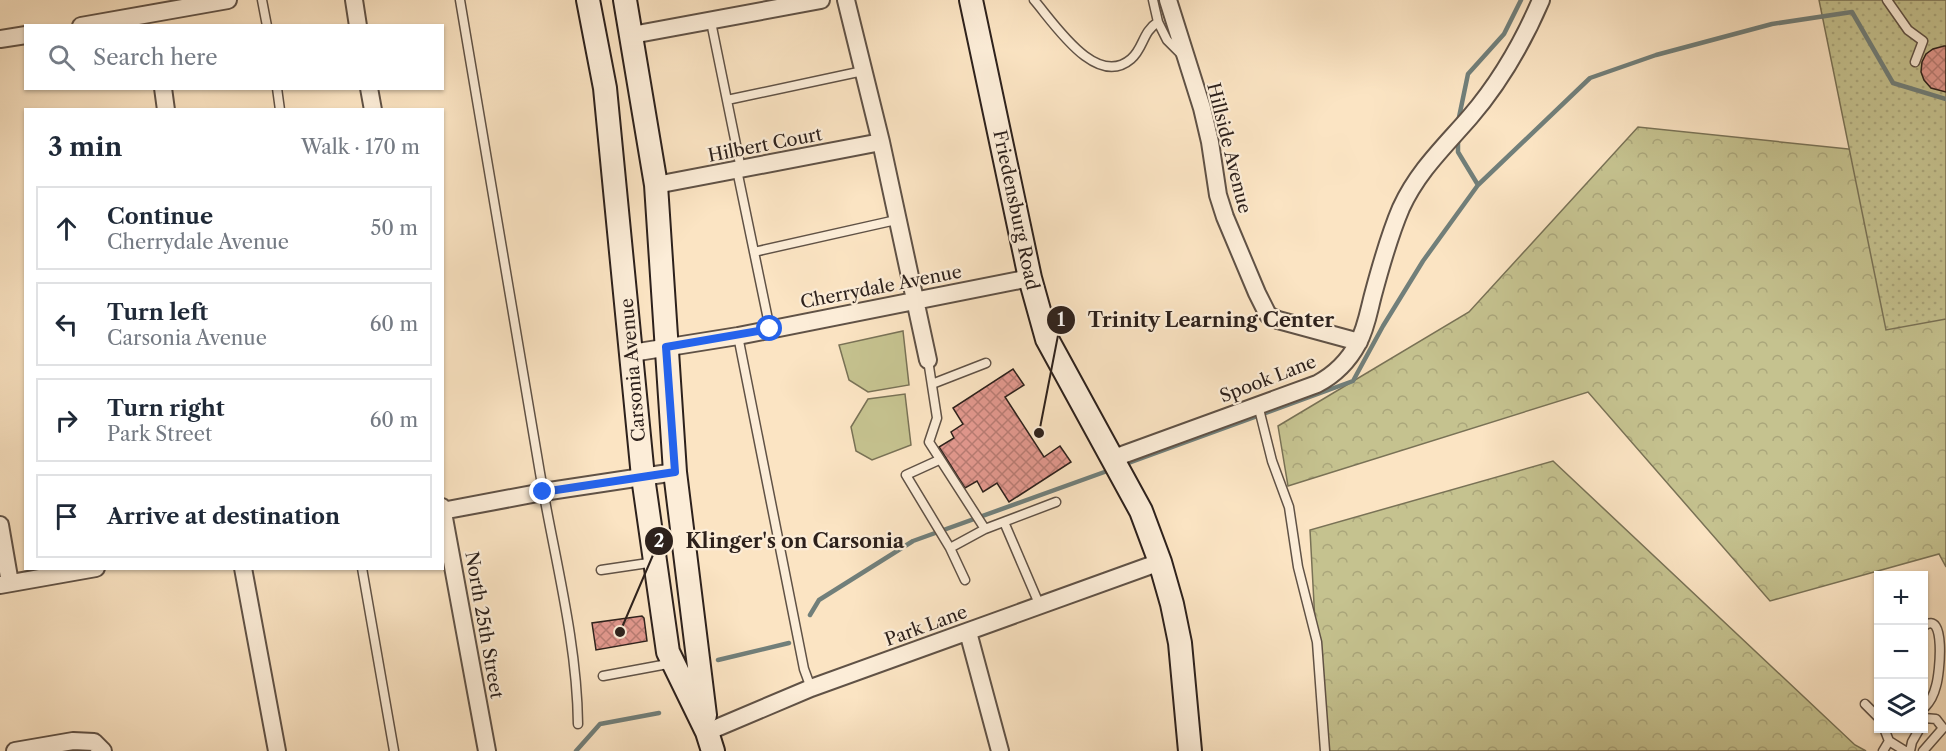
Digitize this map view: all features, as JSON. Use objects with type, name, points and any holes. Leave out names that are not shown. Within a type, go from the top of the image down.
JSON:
[{"type":"street","points":[[92,24],[228,0]]},
{"type":"street","points":[[354,0],[358,24]]},
{"type":"street","name":"Carsonia Avenue","points":[[588,0],[605,88],[633,353],[643,477],[668,652],[710,741]]},
{"type":"street","name":"Carsonia Avenue","points":[[625,0],[656,185],[675,472],[690,603],[697,634],[710,741]]},
{"type":"street","points":[[632,35],[711,22],[751,10],[821,0]]},
{"type":"street","points":[[846,0],[881,142],[928,360]]},
{"type":"street","name":"Friedensburg Road","points":[[971,0],[1030,278],[1047,339],[1141,511],[1160,562],[1180,644],[1190,751]]},
{"type":"street","name":"Hillside Avenue","points":[[1168,0],[1202,108],[1210,141],[1218,195],[1225,217],[1268,315],[1278,320],[1359,342]]},
{"type":"street","name":"Spook Lane","points":[[1114,458],[1303,390],[1328,378],[1343,364],[1359,342],[1386,248],[1404,201],[1436,153],[1470,117],[1497,81],[1525,34],[1541,0]]},
{"type":"street","points":[[0,39],[24,35]]},
{"type":"street","points":[[163,90],[166,108]]},
{"type":"street","points":[[369,90],[373,108]]},
{"type":"street","name":"Hilbert Court","points":[[656,185],[881,142]]},
{"type":"street","name":"Cherrydale Avenue","points":[[633,353],[738,336],[1030,278]]},
{"type":"street","points":[[444,509],[675,472]]},
{"type":"street","name":"North 25th Street","points":[[444,514],[487,751]]},
{"type":"street","points":[[0,525],[5,584],[85,570]]},
{"type":"street","name":"Park Lane","points":[[710,741],[811,688],[1160,562]]},
{"type":"street","points":[[243,570],[277,751]]},
{"type":"street","points":[[968,632],[1000,751]]},
{"type":"street","points":[[15,751],[73,741],[94,742],[103,751]]},
{"type":"lane","points":[[262,0],[267,24]]},
{"type":"lane","points":[[460,0],[565,611],[578,693],[579,724]]},
{"type":"lane","points":[[1034,0],[1083,56],[1093,62],[1108,66],[1122,66],[1134,57],[1149,28],[1158,22]]},
{"type":"lane","points":[[1153,0],[1158,22],[1167,40],[1184,56]]},
{"type":"lane","points":[[1887,0],[1908,30],[1923,41],[1915,62]]},
{"type":"lane","points":[[711,22],[770,329]]},
{"type":"lane","points":[[727,100],[863,71]]},
{"type":"lane","points":[[277,90],[280,108]]},
{"type":"lane","points":[[754,252],[896,220]]},
{"type":"lane","points":[[738,336],[804,669],[811,688]]},
{"type":"lane","points":[[928,360],[937,418],[929,442],[984,529]]},
{"type":"lane","points":[[932,384],[986,363]]},
{"type":"lane","points":[[1258,405],[1272,461],[1288,507],[1298,567],[1317,642],[1325,751]]},
{"type":"lane","points":[[939,460],[906,475],[950,548],[965,580]]},
{"type":"lane","points":[[950,548],[984,529],[1056,502]]},
{"type":"lane","points":[[1004,522],[1040,606]]},
{"type":"lane","points":[[602,570],[655,562]]},
{"type":"lane","points":[[362,570],[394,751]]},
{"type":"lane","points":[[1926,625],[1936,624],[1940,627],[1943,637],[1936,686],[1928,702]]},
{"type":"lane","points":[[603,676],[673,663]]},
{"type":"lane","points":[[1865,704],[1874,713]]},
{"type":"lane","points":[[1923,751],[1943,728],[1936,719],[1928,719]]},
{"type":"lane","points":[[1886,733],[1889,741],[1905,751]]},
{"type":"lane","points":[[1910,751],[1918,733]]},
{"type":"lane","points":[[1883,751],[1889,741]]},
{"type":"green space","points":[[1819,0],[1946,0],[1946,319],[1886,330]]},
{"type":"green space","points":[[1946,114],[1946,567],[1939,554],[1770,601],[1588,392],[1288,486],[1278,426],[1469,312],[1638,127],[1858,150]]},
{"type":"green space","points":[[903,331],[909,385],[868,392],[849,380],[839,345]]},
{"type":"green space","points":[[905,394],[911,445],[872,460],[856,451],[851,427],[868,399]]},
{"type":"green space","points":[[1553,461],[1855,745],[1866,751],[1322,751],[1310,530]]},
{"type":"building","points":[[1946,46],[1946,92],[1931,88],[1921,72],[1926,54],[1933,49]]},
{"type":"building","points":[[1013,369],[1024,385],[1005,397],[1044,457],[1060,446],[1071,462],[1009,502],[997,483],[983,492],[977,481],[965,488],[939,447],[954,438],[951,432],[963,424],[953,408]]},
{"type":"building","points":[[642,616],[647,641],[596,650],[592,623]]},
{"type":"waterway","points":[[1458,122],[1468,74],[1504,34],[1521,0]]},
{"type":"waterway","points":[[1478,185],[1590,78],[1656,55],[1772,24],[1852,12],[1893,83],[1946,99]]},
{"type":"waterway","points":[[1123,465],[1353,381],[1423,261],[1478,185],[1458,152],[1458,140]]},
{"type":"waterway","points":[[810,615],[819,600],[913,541],[1110,470]]},
{"type":"waterway","points":[[718,660],[789,643]]},
{"type":"waterway","points":[[576,751],[600,724],[659,713]]},
{"type":"place","name":"Trinity Learning Center","points":[[1039,433]]},
{"type":"place","name":"Klinger's on Carsonia","points":[[620,632]]},
{"type":"route","points":[[543,492],[675,472],[666,347],[770,329]]}]
